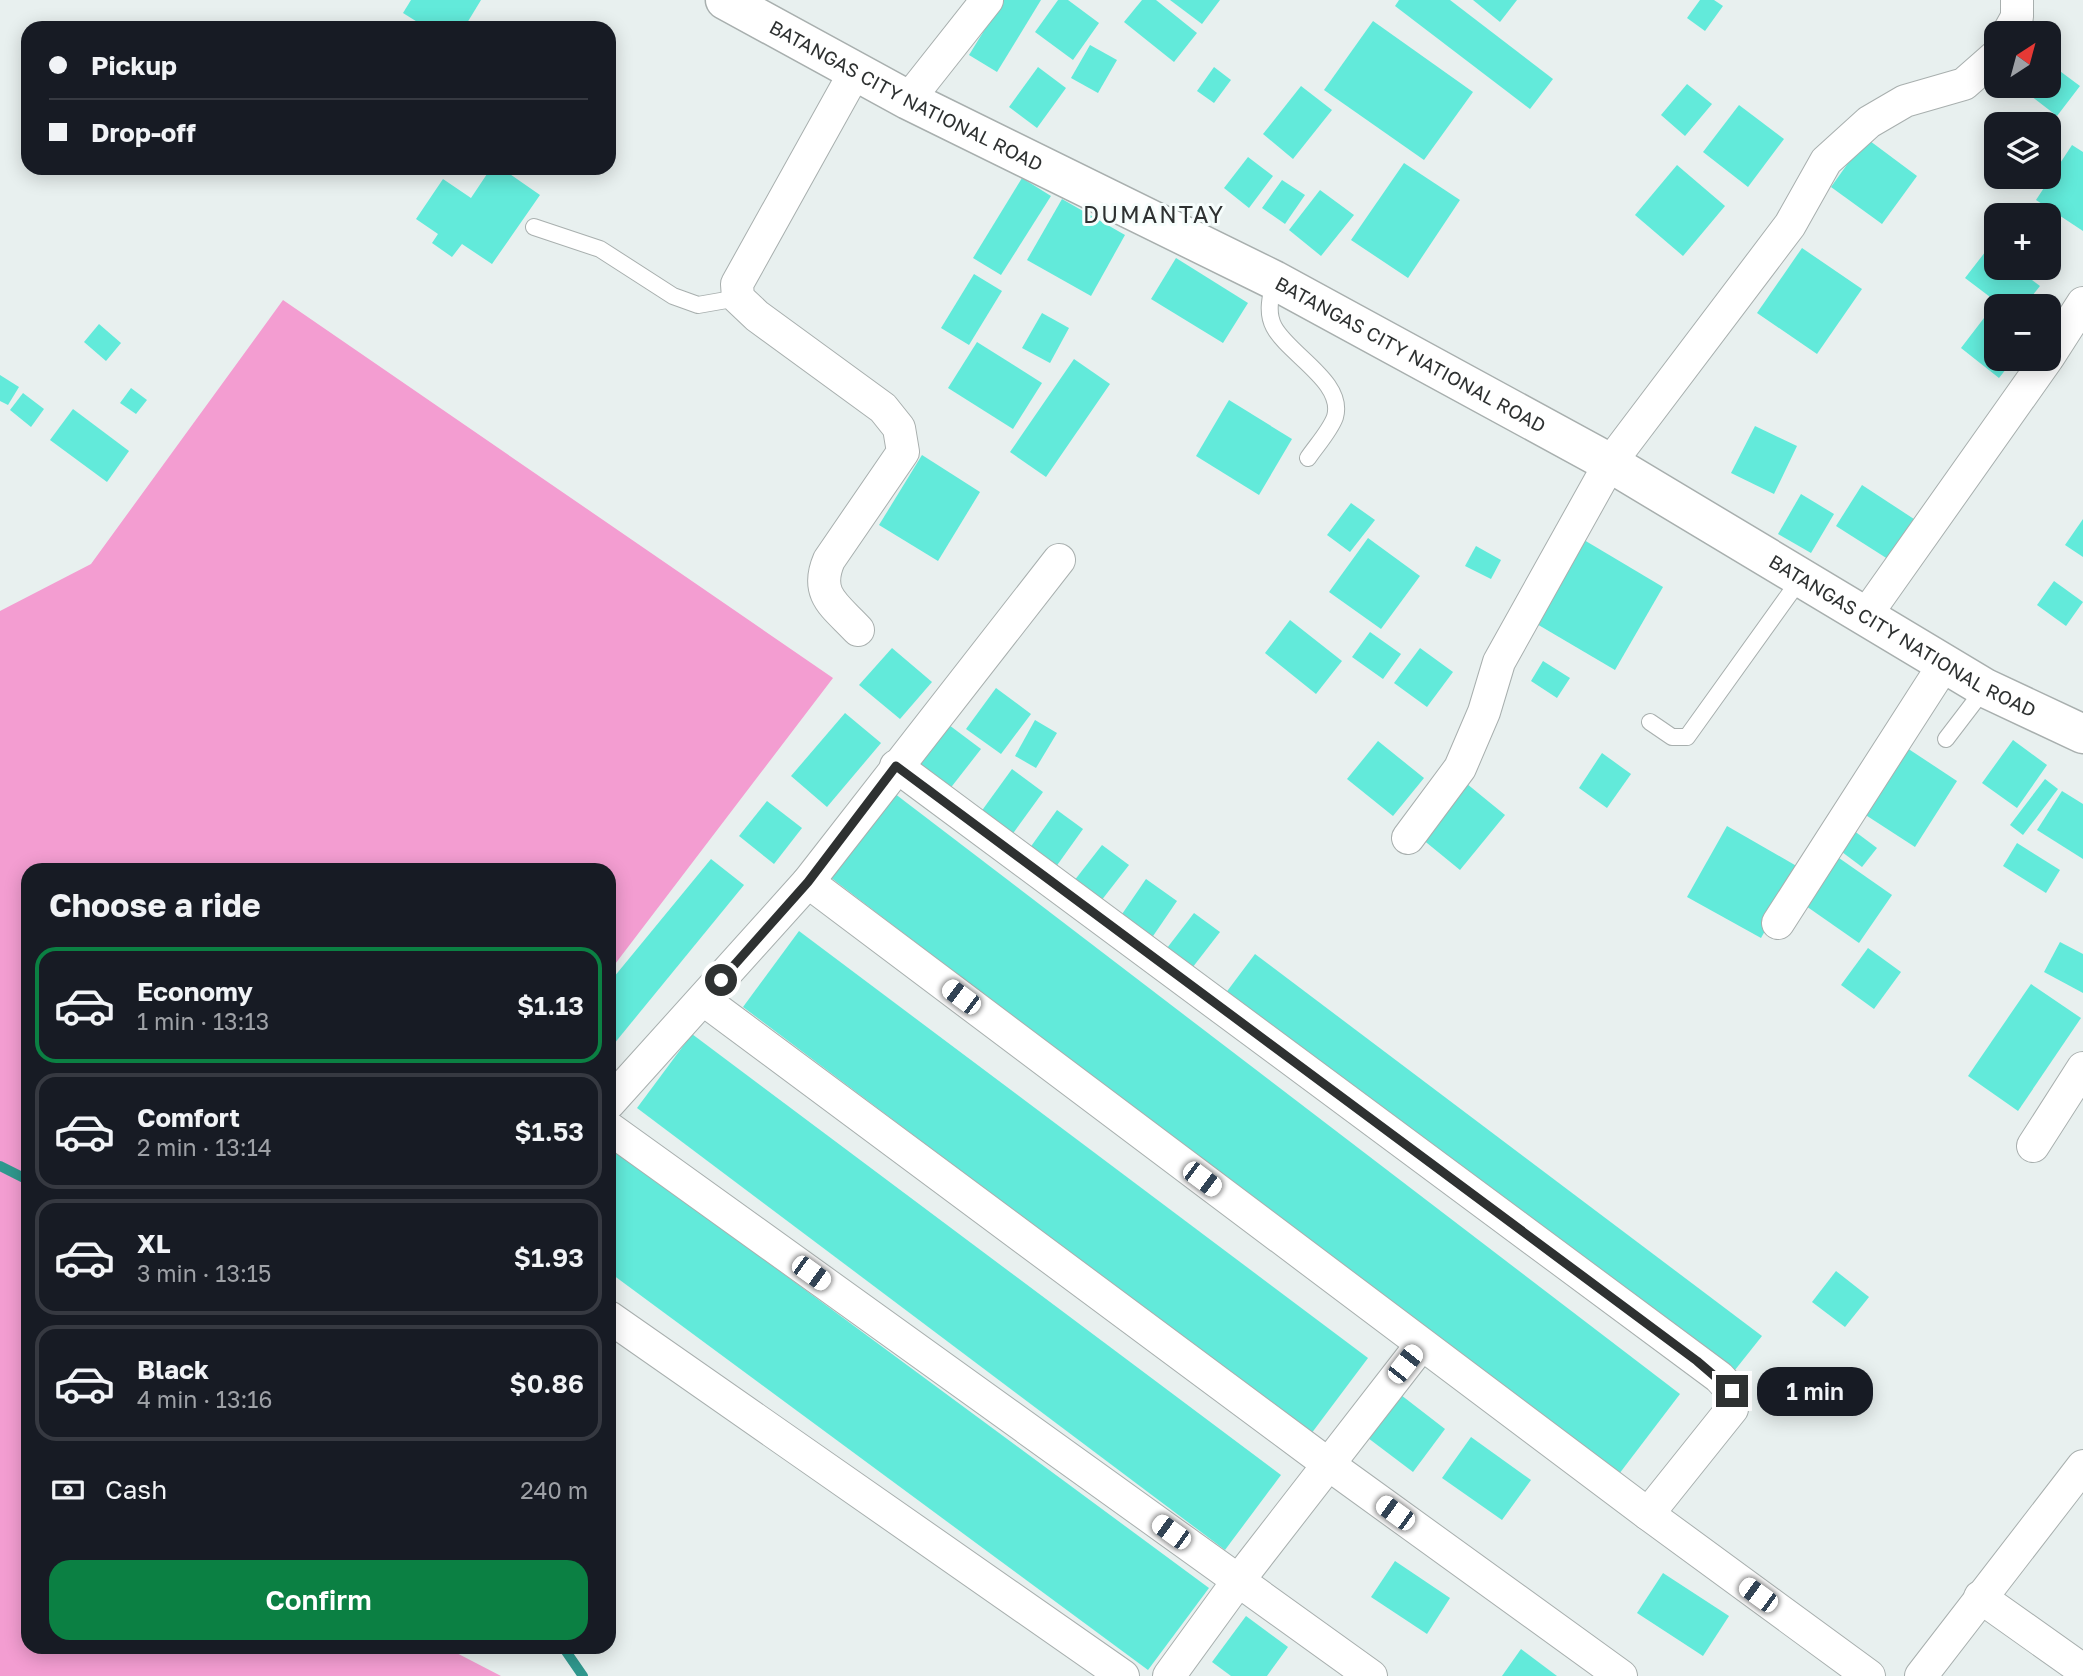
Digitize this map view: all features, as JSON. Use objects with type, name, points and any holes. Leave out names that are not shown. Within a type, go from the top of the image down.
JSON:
[{"type":"street","name":"BATANGAS CITY NATIONAL ROAD","points":[[725,0],[908,100],[1274,280],[1610,463],[1985,688],[2083,734]]},
{"type":"street","points":[[908,100],[987,0]]},
{"type":"street","points":[[2015,21],[2017,0]]},
{"type":"street","points":[[1408,838],[1460,768],[1484,712],[1499,662],[1610,463],[1790,225],[1826,161],[1869,122],[1905,101],[1964,84],[1984,66]]},
{"type":"street","points":[[855,72],[737,284],[738,298],[757,316],[883,408],[899,428],[903,453],[829,561],[822,576],[824,593],[858,630]]},
{"type":"street","points":[[2061,337],[2083,303]]},
{"type":"street","points":[[1866,615],[2038,371]]},
{"type":"street","points":[[616,1095],[808,882],[1059,560]]},
{"type":"street","points":[[1778,923],[1945,663]]},
{"type":"street","points":[[896,766],[1719,1377],[1732,1391],[1732,1409],[1647,1514]]},
{"type":"street","points":[[808,882],[1421,1345],[1869,1676]]},
{"type":"street","points":[[704,1000],[1328,1464],[1621,1676]]},
{"type":"street","points":[[2033,1146],[2083,1068]]},
{"type":"street","points":[[616,1133],[1371,1676]]},
{"type":"street","points":[[616,1322],[1123,1676]]},
{"type":"street","points":[[1169,1676],[1238,1581],[1421,1345]]},
{"type":"street","points":[[1921,1676],[2083,1466]]},
{"type":"street","points":[[1980,1597],[2083,1670]]},
{"type":"lane","points":[[534,227],[600,250],[673,296],[698,305],[738,298]]},
{"type":"lane","points":[[1274,280],[1269,309],[1273,326],[1290,351],[1323,378],[1336,401],[1335,418],[1308,458]]},
{"type":"lane","points":[[1650,722],[1672,737],[1687,737],[1801,578]]},
{"type":"lane","points":[[1947,739],[1985,688]]},
{"type":"shaded area","points":[[283,300],[833,678],[616,963],[616,863],[21,863],[21,1654],[459,1654],[501,1676],[0,1676],[0,611],[91,564]]},
{"type":"building","points":[[411,0],[481,0],[468,21],[416,21],[403,13]]},
{"type":"building","points":[[1003,0],[1041,0],[997,72],[969,55]]},
{"type":"building","points":[[1058,0],[1068,0],[1099,23],[1073,60],[1035,32]]},
{"type":"building","points":[[1142,0],[1156,0],[1197,33],[1174,62],[1124,22]]},
{"type":"building","points":[[1170,0],[1220,0],[1202,24]]},
{"type":"building","points":[[1399,0],[1450,0],[1553,79],[1530,109],[1395,6]]},
{"type":"building","points":[[1473,0],[1517,0],[1500,22]]},
{"type":"building","points":[[1700,0],[1714,0],[1723,6],[1705,31],[1687,18]]},
{"type":"building","points":[[1373,21],[1473,92],[1424,160],[1324,90]]},
{"type":"building","points":[[1090,45],[1117,60],[1098,93],[1071,78]]},
{"type":"building","points":[[1038,67],[1066,88],[1037,128],[1009,107]]},
{"type":"building","points":[[1214,67],[1231,80],[1214,103],[1197,91]]},
{"type":"building","points":[[2062,73],[2080,86],[2060,112],[2052,112],[2034,98],[2062,98]]},
{"type":"building","points":[[1687,84],[1712,104],[1685,136],[1661,115]]},
{"type":"building","points":[[1301,86],[1332,110],[1293,159],[1263,134]]},
{"type":"building","points":[[1739,105],[1784,139],[1748,187],[1703,152]]},
{"type":"building","points":[[1866,138],[1917,176],[1882,224],[1831,187]]},
{"type":"building","points":[[2072,145],[2083,152],[2083,231],[2061,216],[2061,203],[2041,203],[2036,200],[2043,189],[2061,189],[2061,162]]},
{"type":"building","points":[[1248,157],[1273,176],[1249,208],[1224,188]]},
{"type":"building","points":[[1404,163],[1460,200],[1408,278],[1351,240]]},
{"type":"building","points":[[1677,165],[1725,206],[1683,256],[1635,215]]},
{"type":"building","points":[[486,175],[511,175],[540,195],[492,264],[462,244],[452,257],[432,243],[438,234],[416,219],[443,179],[471,198]]},
{"type":"building","points":[[1022,178],[1051,196],[1001,275],[973,258]]},
{"type":"building","points":[[1282,180],[1305,195],[1285,224],[1262,208]]},
{"type":"building","points":[[1320,190],[1354,215],[1321,256],[1289,230]]},
{"type":"building","points":[[1062,199],[1125,235],[1091,296],[1027,260]]},
{"type":"building","points":[[1802,248],[1862,289],[1817,354],[1757,313]]},
{"type":"building","points":[[1984,253],[1984,280],[2032,280],[2040,286],[2034,294],[1986,294],[1965,278]]},
{"type":"building","points":[[1176,258],[1248,303],[1223,343],[1151,299]]},
{"type":"building","points":[[974,274],[1002,291],[969,345],[941,328]]},
{"type":"building","points":[[1042,313],[1069,328],[1050,363],[1022,348]]},
{"type":"building","points":[[1984,318],[1984,366],[1961,348]]},
{"type":"building","points":[[99,324],[121,343],[106,361],[84,342]]},
{"type":"building","points":[[977,342],[1042,383],[1013,429],[948,388]]},
{"type":"building","points":[[1074,359],[1110,384],[1046,477],[1010,452]]},
{"type":"building","points":[[1990,371],[2005,371],[1999,378]]},
{"type":"building","points":[[0,375],[19,387],[8,405],[0,401]]},
{"type":"building","points":[[131,388],[147,400],[136,414],[120,403]]},
{"type":"building","points":[[23,393],[44,409],[31,427],[10,410]]},
{"type":"building","points":[[1229,400],[1292,439],[1259,495],[1196,456]]},
{"type":"building","points":[[73,409],[129,451],[107,482],[50,440]]},
{"type":"building","points":[[1755,426],[1797,446],[1774,494],[1731,473]]},
{"type":"building","points":[[922,455],[980,492],[938,561],[879,525]]},
{"type":"building","points":[[1862,485],[1917,521],[1891,561],[1836,526]]},
{"type":"building","points":[[1801,494],[1834,514],[1811,553],[1778,534]]},
{"type":"building","points":[[1351,503],[1375,520],[1350,552],[1327,535]]},
{"type":"building","points":[[2083,519],[2083,557],[2065,545]]},
{"type":"building","points":[[1579,537],[1663,587],[1615,670],[1530,620]]},
{"type":"building","points":[[1368,538],[1420,576],[1381,629],[1329,592]]},
{"type":"building","points":[[1476,546],[1501,560],[1491,579],[1465,566]]},
{"type":"building","points":[[2054,581],[2083,602],[2066,626],[2037,605]]},
{"type":"building","points":[[1290,620],[1342,661],[1316,694],[1265,653]]},
{"type":"building","points":[[1370,632],[1401,654],[1383,679],[1352,657]]},
{"type":"building","points":[[892,648],[932,682],[900,719],[859,685]]},
{"type":"building","points":[[1420,648],[1453,672],[1427,707],[1394,683]]},
{"type":"building","points":[[1543,661],[1570,678],[1557,698],[1531,681]]},
{"type":"building","points":[[996,688],[1031,714],[1001,754],[966,729]]},
{"type":"building","points":[[845,713],[881,743],[827,807],[791,776]]},
{"type":"building","points":[[1035,720],[1057,733],[1036,768],[1015,756]]},
{"type":"building","points":[[949,725],[981,749],[949,790],[918,767]]},
{"type":"building","points":[[2013,740],[2047,765],[2017,808],[1982,783]]},
{"type":"building","points":[[1378,741],[1424,778],[1393,816],[1347,779]]},
{"type":"building","points":[[1904,746],[1957,781],[1915,847],[1861,812]]},
{"type":"building","points":[[1602,753],[1631,774],[1607,808],[1579,788]]},
{"type":"building","points":[[1012,769],[1043,792],[1009,839],[978,816]]},
{"type":"building","points":[[1461,779],[1505,815],[1460,870],[1416,834]]},
{"type":"building","points":[[2045,779],[2058,789],[2023,835],[2010,825]]},
{"type":"building","points":[[890,790],[1680,1394],[1616,1478],[826,874]]},
{"type":"building","points":[[2062,791],[2083,804],[2083,859],[2037,830]]},
{"type":"building","points":[[767,801],[802,828],[774,864],[739,836]]},
{"type":"building","points":[[1057,810],[1083,829],[1053,871],[1027,852]]},
{"type":"building","points":[[1727,826],[1800,868],[1761,938],[1687,897]]},
{"type":"building","points":[[1853,830],[1877,848],[1862,867],[1838,849]]},
{"type":"building","points":[[2017,843],[2060,870],[2046,893],[2003,866]]},
{"type":"building","points":[[1102,845],[1129,865],[1101,901],[1074,881]]},
{"type":"building","points":[[1839,858],[1892,895],[1859,943],[1806,906]]},
{"type":"building","points":[[711,859],[744,885],[616,1041],[616,974]]},
{"type":"building","points":[[1146,879],[1177,901],[1149,942],[1118,920]]},
{"type":"building","points":[[1194,913],[1220,932],[1189,972],[1164,952]]},
{"type":"building","points":[[799,931],[1368,1358],[1311,1434],[743,1007]]},
{"type":"building","points":[[2060,942],[2083,954],[2083,993],[2044,972]]},
{"type":"building","points":[[1868,948],[1901,972],[1874,1009],[1841,985]]},
{"type":"building","points":[[1255,954],[1762,1336],[1731,1375],[1225,994]]},
{"type":"building","points":[[2031,984],[2081,1018],[2018,1111],[1968,1076]]},
{"type":"building","points":[[692,1034],[1281,1475],[1225,1550],[637,1108]]},
{"type":"building","points":[[616,1150],[1209,1588],[1148,1670],[616,1277]]},
{"type":"building","points":[[1836,1271],[1869,1297],[1845,1327],[1812,1302]]},
{"type":"building","points":[[1401,1395],[1445,1429],[1413,1472],[1368,1438]]},
{"type":"building","points":[[1471,1437],[1531,1480],[1502,1520],[1442,1478]]},
{"type":"building","points":[[1395,1561],[1450,1598],[1427,1634],[1371,1597]]},
{"type":"building","points":[[1663,1573],[1729,1616],[1703,1656],[1637,1613]]},
{"type":"building","points":[[1246,1616],[1288,1647],[1267,1676],[1231,1676],[1212,1662]]},
{"type":"building","points":[[1521,1649],[1557,1676],[1502,1676]]},
{"type":"waterway","points":[[0,1166],[21,1176]]},
{"type":"waterway","points":[[568,1654],[583,1676]]},
{"type":"district","name":"DUMANTAY","points":[[1154,215]]},
{"type":"route","points":[[721,980],[808,882],[896,766],[1719,1377],[1732,1391]]}]
